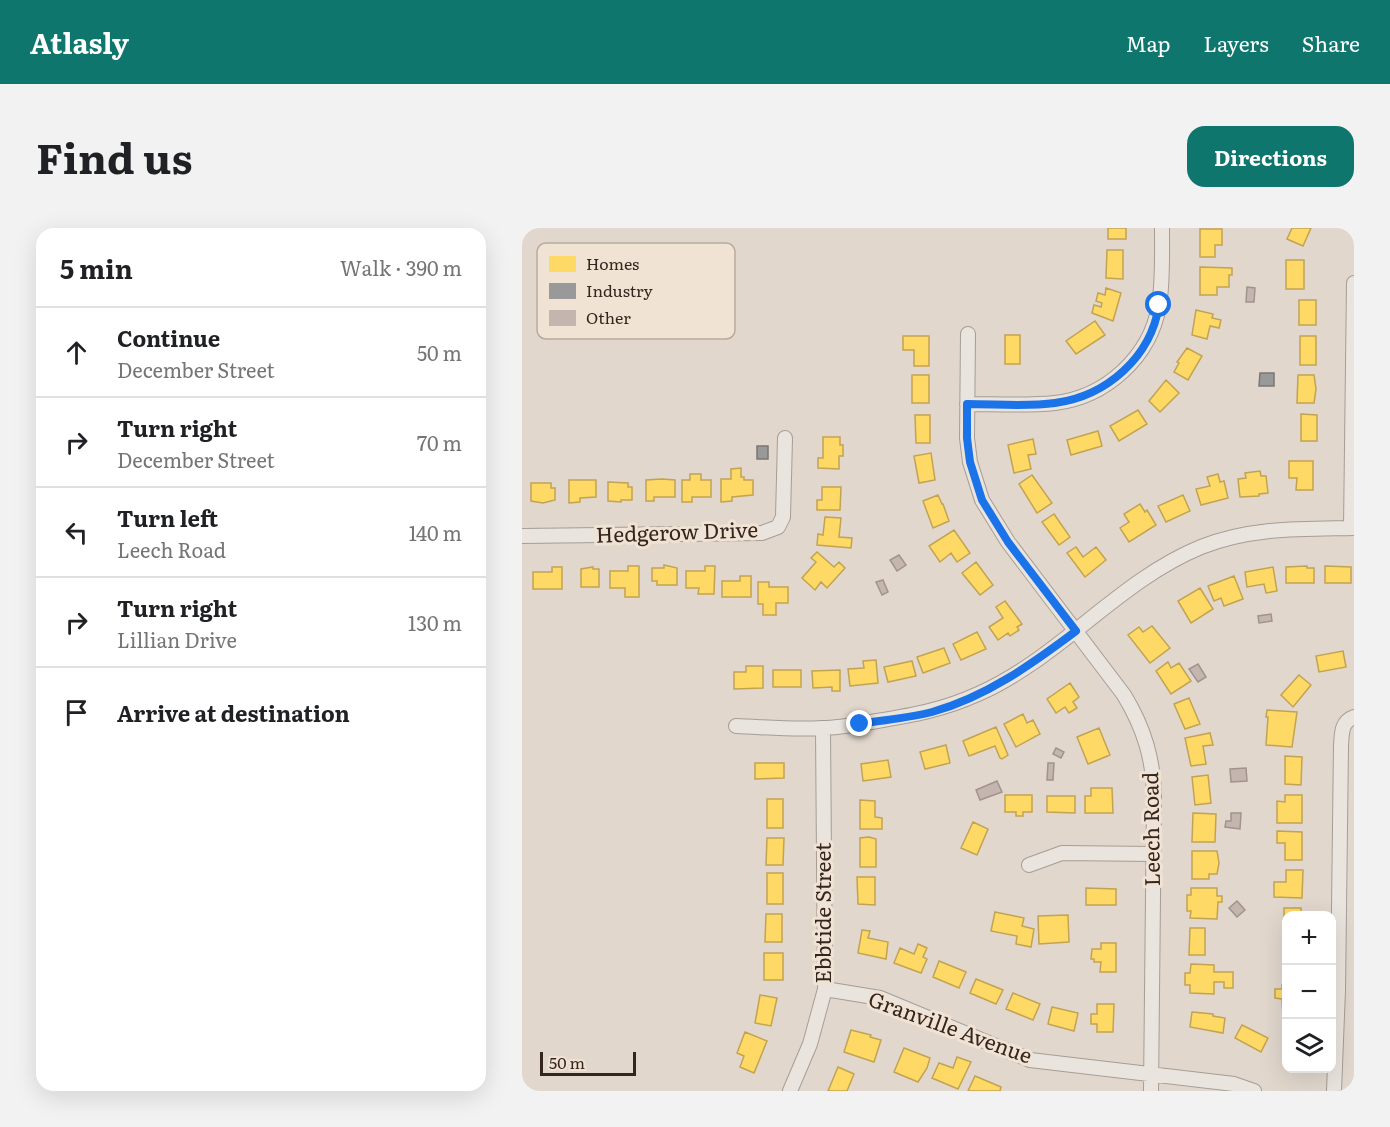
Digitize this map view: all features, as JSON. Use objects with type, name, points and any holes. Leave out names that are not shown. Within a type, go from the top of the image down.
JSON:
[{"type":"street","points":[[967,404],[1054,403],[1094,391],[1120,374],[1146,344],[1155,322],[1161,289],[1162,228]]},
{"type":"street","points":[[736,726],[823,728],[932,712],[979,694],[1019,672],[1153,573],[1169,562],[1202,546],[1235,536],[1264,531],[1353,528],[1354,283]]},
{"type":"street","name":"Leech Road","points":[[968,334],[967,438],[970,462],[982,500],[1008,542],[1124,695],[1144,736],[1153,776],[1151,1091]]},
{"type":"street","name":"Hedgerow Drive","points":[[522,536],[762,533],[778,526],[783,517],[785,438]]},
{"type":"street","points":[[1334,1091],[1338,990],[1341,745],[1342,728],[1346,721],[1354,717]]},
{"type":"street","name":"Ebbtide Street","points":[[790,1091],[810,1044],[825,989],[823,728]]},
{"type":"street","points":[[1029,865],[1062,852],[1153,854]]},
{"type":"street","name":"Granville Avenue","points":[[825,989],[880,998],[1030,1060],[1234,1084],[1254,1091]]},
{"type":"building: Homes","points":[[1108,228],[1126,228],[1126,239],[1108,239]]},
{"type":"building: Homes","points":[[1292,228],[1311,228],[1303,246],[1287,239]]},
{"type":"building: Homes","points":[[1200,229],[1222,229],[1222,245],[1215,245],[1215,257],[1200,257]]},
{"type":"building: Homes","points":[[1107,250],[1123,250],[1123,279],[1106,278]]},
{"type":"building: Homes","points":[[1286,260],[1304,260],[1304,289],[1286,289]]},
{"type":"building: Homes","points":[[1200,267],[1232,268],[1232,275],[1229,275],[1229,287],[1217,287],[1217,295],[1200,295]]},
{"type":"building: Homes","points":[[1106,288],[1121,293],[1113,321],[1092,313],[1094,305],[1101,307],[1102,303],[1096,301],[1098,293],[1105,295]]},
{"type":"building: Homes","points":[[1299,300],[1316,300],[1316,325],[1299,325]]},
{"type":"building: Homes","points":[[1196,310],[1213,314],[1212,318],[1221,320],[1219,328],[1210,326],[1207,339],[1192,335]]},
{"type":"building: Homes","points":[[1095,321],[1105,335],[1076,354],[1066,341]]},
{"type":"building: Homes","points":[[1005,335],[1020,335],[1020,364],[1005,364]]},
{"type":"building: Homes","points":[[903,336],[929,336],[929,366],[914,366],[914,350],[903,350]]},
{"type":"building: Homes","points":[[1300,336],[1316,336],[1316,365],[1300,365]]},
{"type":"building: Homes","points":[[1187,348],[1202,356],[1188,380],[1174,372],[1179,363],[1177,362]]},
{"type":"building: Homes","points":[[912,375],[929,375],[929,403],[912,403]]},
{"type":"building: Homes","points":[[1298,375],[1314,375],[1316,389],[1314,403],[1297,403]]},
{"type":"building: Homes","points":[[1166,380],[1179,393],[1160,412],[1149,401]]},
{"type":"building: Homes","points":[[1138,410],[1147,424],[1119,441],[1110,426]]},
{"type":"building: Homes","points":[[1301,414],[1317,415],[1317,441],[1301,441]]},
{"type":"building: Homes","points":[[915,415],[930,415],[930,443],[916,443]]},
{"type":"building: Homes","points":[[1098,431],[1102,446],[1071,455],[1067,440]]},
{"type":"building: Homes","points":[[823,437],[840,437],[843,456],[839,456],[839,469],[818,468],[818,458],[823,458]]},
{"type":"building: Homes","points":[[1033,439],[1036,454],[1028,455],[1031,469],[1014,473],[1008,445]]},
{"type":"building: Homes","points":[[931,453],[935,480],[919,483],[914,456]]},
{"type":"building: Homes","points":[[1289,461],[1313,461],[1313,490],[1296,490],[1297,478],[1289,478]]},
{"type":"building: Homes","points":[[741,468],[741,477],[744,477],[744,480],[753,480],[753,495],[732,497],[732,501],[721,502],[721,479],[731,479],[731,469]]},
{"type":"building: Homes","points":[[1260,471],[1261,476],[1266,476],[1268,493],[1240,497],[1238,479],[1246,478],[1245,473]]},
{"type":"building: Homes","points":[[690,474],[701,474],[701,480],[711,480],[711,497],[692,497],[692,502],[682,502],[682,480],[690,480]]},
{"type":"building: Homes","points":[[1218,474],[1220,482],[1224,481],[1228,498],[1201,505],[1196,489],[1210,486],[1207,477]]},
{"type":"building: Homes","points":[[1032,475],[1052,503],[1037,513],[1019,484]]},
{"type":"building: Homes","points":[[569,480],[596,480],[596,497],[580,498],[580,502],[569,503]]},
{"type":"building: Homes","points":[[646,480],[675,480],[675,497],[654,497],[654,501],[646,501]]},
{"type":"building: Homes","points":[[608,482],[628,483],[628,487],[632,487],[632,500],[608,501]]},
{"type":"building: Homes","points":[[531,483],[551,483],[551,488],[555,488],[555,500],[543,503],[531,501]]},
{"type":"building: Homes","points":[[822,487],[841,487],[840,510],[817,510],[817,500],[822,500]]},
{"type":"building: Homes","points":[[938,495],[949,521],[933,528],[923,501]]},
{"type":"building: Homes","points":[[1183,495],[1190,511],[1166,522],[1158,506]]},
{"type":"building: Homes","points":[[1140,504],[1145,512],[1147,510],[1156,525],[1129,542],[1120,528],[1129,522],[1124,514]]},
{"type":"building: Homes","points":[[1054,514],[1070,537],[1059,545],[1042,522]]},
{"type":"building: Homes","points":[[825,517],[841,518],[839,537],[852,538],[851,548],[817,545],[818,534],[823,535]]},
{"type":"building: Homes","points":[[954,530],[970,553],[957,562],[951,553],[940,562],[929,546]]},
{"type":"building: Homes","points":[[1076,547],[1083,557],[1096,547],[1106,560],[1085,577],[1067,553]]},
{"type":"building: Homes","points":[[817,552],[834,567],[839,562],[845,568],[827,588],[821,582],[815,590],[802,578],[816,562],[811,558]]},
{"type":"building: Homes","points":[[976,562],[993,585],[980,595],[962,573]]},
{"type":"building: Homes","points":[[664,565],[677,568],[677,585],[657,585],[657,581],[652,581],[652,568],[664,568]]},
{"type":"building: Homes","points":[[628,566],[639,566],[639,597],[625,597],[625,588],[610,588],[610,571],[628,571]]},
{"type":"building: Homes","points":[[705,566],[715,566],[714,594],[698,594],[699,588],[686,588],[686,571],[705,571]]},
{"type":"building: Homes","points":[[1307,566],[1307,568],[1314,568],[1314,583],[1286,583],[1286,567]]},
{"type":"building: Homes","points":[[1325,566],[1351,567],[1351,583],[1325,583]]},
{"type":"building: Homes","points":[[552,567],[562,567],[562,589],[533,589],[533,572],[552,572]]},
{"type":"building: Homes","points":[[593,567],[593,569],[599,569],[599,587],[581,587],[581,569]]},
{"type":"building: Homes","points":[[1273,567],[1277,591],[1266,593],[1264,584],[1247,587],[1245,572]]},
{"type":"building: Homes","points":[[740,576],[751,576],[751,597],[722,597],[722,581],[740,581]]},
{"type":"building: Homes","points":[[1234,576],[1243,599],[1224,606],[1221,598],[1214,601],[1208,586]]},
{"type":"building: Homes","points":[[758,582],[769,582],[769,587],[788,587],[788,603],[776,603],[776,615],[763,615],[763,604],[758,604]]},
{"type":"building: Homes","points":[[1200,588],[1213,609],[1191,623],[1178,601]]},
{"type":"building: Homes","points":[[1005,601],[1022,624],[1017,627],[1019,630],[1010,636],[1008,633],[998,640],[989,627],[1003,618],[996,607]]},
{"type":"building: Homes","points":[[1152,626],[1170,648],[1150,663],[1128,635],[1139,627],[1143,632]]},
{"type":"building: Homes","points":[[977,632],[986,649],[961,660],[953,644]]},
{"type":"building: Homes","points":[[944,648],[950,663],[923,673],[917,657]]},
{"type":"building: Homes","points":[[1343,651],[1346,667],[1319,672],[1316,656]]},
{"type":"building: Homes","points":[[876,660],[878,683],[850,686],[848,669],[864,668],[863,661]]},
{"type":"building: Homes","points":[[912,661],[916,676],[888,682],[884,667]]},
{"type":"building: Homes","points":[[1168,662],[1171,668],[1179,663],[1191,681],[1171,694],[1156,671]]},
{"type":"building: Homes","points":[[746,666],[763,666],[763,688],[734,689],[734,672],[746,672]]},
{"type":"building: Homes","points":[[773,670],[801,670],[801,687],[773,687]]},
{"type":"building: Homes","points":[[840,670],[840,691],[832,691],[832,687],[813,688],[812,671]]},
{"type":"building: Homes","points":[[1299,675],[1311,685],[1293,707],[1281,695]]},
{"type":"building: Homes","points":[[1070,683],[1079,697],[1073,702],[1077,708],[1069,713],[1065,707],[1056,713],[1047,699]]},
{"type":"building: Homes","points":[[1189,698],[1200,724],[1185,729],[1174,704]]},
{"type":"building: Homes","points":[[1267,710],[1297,712],[1292,747],[1266,745]]},
{"type":"building: Homes","points":[[1023,714],[1027,723],[1033,720],[1040,734],[1016,747],[1004,724]]},
{"type":"building: Homes","points":[[996,727],[1008,755],[1000,758],[995,746],[969,756],[963,741]]},
{"type":"building: Homes","points":[[1099,728],[1110,755],[1088,764],[1077,737]]},
{"type":"building: Homes","points":[[1210,733],[1213,745],[1203,746],[1206,764],[1191,766],[1185,738]]},
{"type":"building: Homes","points":[[946,745],[950,763],[925,769],[920,752]]},
{"type":"building: Homes","points":[[1285,756],[1302,757],[1301,785],[1285,784]]},
{"type":"building: Homes","points":[[888,760],[891,777],[863,781],[861,764]]},
{"type":"building: Homes","points":[[755,763],[784,763],[784,778],[755,779]]},
{"type":"building: Homes","points":[[1208,775],[1211,803],[1195,805],[1192,777]]},
{"type":"building: Homes","points":[[1091,788],[1112,788],[1113,813],[1085,813],[1085,796],[1091,796]]},
{"type":"building: Homes","points":[[1005,795],[1032,795],[1032,812],[1023,812],[1023,816],[1016,816],[1016,812],[1005,812]]},
{"type":"building: Homes","points":[[1285,795],[1302,795],[1302,823],[1277,823],[1277,801],[1285,802]]},
{"type":"building: Homes","points":[[1047,796],[1075,796],[1075,813],[1047,812]]},
{"type":"building: Homes","points":[[767,799],[783,799],[783,828],[767,828]]},
{"type":"building: Homes","points":[[860,800],[875,801],[875,817],[882,818],[882,829],[860,829]]},
{"type":"building: Homes","points":[[1193,813],[1216,814],[1215,842],[1192,842]]},
{"type":"building: Homes","points":[[973,822],[988,829],[977,855],[961,848]]},
{"type":"building: Homes","points":[[1277,831],[1302,832],[1302,860],[1285,860],[1285,843],[1277,843]]},
{"type":"building: Homes","points":[[767,838],[784,838],[783,865],[766,865]]},
{"type":"building: Homes","points":[[860,838],[876,839],[876,867],[860,867]]},
{"type":"building: Homes","points":[[1192,851],[1217,851],[1219,863],[1217,874],[1209,874],[1209,879],[1192,879]]},
{"type":"building: Homes","points":[[1286,870],[1303,870],[1302,898],[1274,897],[1274,882],[1286,882]]},
{"type":"building: Homes","points":[[767,873],[783,873],[783,904],[767,904]]},
{"type":"building: Homes","points":[[857,877],[875,877],[875,905],[858,904]]},
{"type":"building: Homes","points":[[1086,888],[1116,889],[1116,905],[1086,905]]},
{"type":"building: Homes","points":[[1191,888],[1217,888],[1217,896],[1222,896],[1222,902],[1218,902],[1217,919],[1190,918],[1191,911],[1187,911],[1187,895],[1191,895]]},
{"type":"building: Homes","points":[[1284,908],[1301,908],[1301,911],[1284,911]]},
{"type":"building: Homes","points":[[995,912],[1024,918],[1022,926],[1034,929],[1031,947],[1016,944],[1017,936],[991,931]]},
{"type":"building: Homes","points":[[766,914],[782,914],[782,942],[765,942]]},
{"type":"building: Homes","points":[[1068,915],[1069,942],[1039,944],[1038,916]]},
{"type":"building: Homes","points":[[1190,928],[1205,928],[1205,955],[1189,955]]},
{"type":"building: Homes","points":[[862,930],[870,931],[868,938],[888,942],[886,959],[858,953]]},
{"type":"building: Homes","points":[[1101,943],[1116,943],[1116,972],[1100,972],[1101,962],[1094,962],[1094,959],[1091,959],[1092,949],[1101,949]]},
{"type":"building: Homes","points":[[918,944],[927,948],[923,957],[927,959],[921,973],[894,963],[900,948],[914,954]]},
{"type":"building: Homes","points":[[764,953],[783,953],[783,980],[764,980]]},
{"type":"building: Homes","points":[[939,961],[966,972],[959,988],[933,977]]},
{"type":"building: Homes","points":[[1191,964],[1214,965],[1214,972],[1233,972],[1233,988],[1224,988],[1224,982],[1214,982],[1214,994],[1190,993],[1190,985],[1185,985],[1185,973],[1190,973]]},
{"type":"building: Homes","points":[[976,979],[1003,990],[996,1004],[970,993]]},
{"type":"building: Homes","points":[[1275,989],[1282,989],[1282,999],[1275,998]]},
{"type":"building: Homes","points":[[1013,993],[1040,1004],[1033,1020],[1006,1009]]},
{"type":"building: Homes","points":[[760,995],[777,998],[771,1026],[755,1023]]},
{"type":"building: Homes","points":[[1097,1004],[1114,1004],[1113,1032],[1097,1032],[1097,1024],[1091,1024],[1091,1014],[1097,1014]]},
{"type":"building: Homes","points":[[1052,1007],[1078,1013],[1074,1031],[1048,1024]]},
{"type":"building: Homes","points":[[1192,1012],[1225,1018],[1223,1033],[1190,1027]]},
{"type":"building: Homes","points":[[1242,1025],[1268,1038],[1261,1052],[1235,1038]]},
{"type":"building: Homes","points":[[851,1030],[881,1040],[874,1062],[844,1052]]},
{"type":"building: Homes","points":[[745,1032],[767,1041],[754,1073],[740,1067],[744,1056],[737,1053]]},
{"type":"building: Homes","points":[[904,1048],[930,1058],[918,1082],[894,1072]]},
{"type":"building: Homes","points":[[957,1057],[971,1062],[958,1089],[932,1078],[939,1063],[953,1068]]},
{"type":"building: Homes","points":[[838,1067],[854,1074],[847,1091],[828,1091]]},
{"type":"building: Homes","points":[[975,1076],[1001,1087],[1000,1091],[968,1091]]},
{"type":"building: Industry","points":[[1260,373],[1274,373],[1274,386],[1259,386]]},
{"type":"building: Industry","points":[[757,446],[768,446],[768,459],[757,459]]},
{"type":"building: Other","points":[[1247,287],[1255,288],[1254,302],[1246,302]]},
{"type":"building: Other","points":[[899,555],[906,565],[897,571],[890,560]]},
{"type":"building: Other","points":[[883,580],[888,592],[882,595],[876,582]]},
{"type":"building: Other","points":[[1271,614],[1272,621],[1259,623],[1258,616]]},
{"type":"building: Other","points":[[1198,664],[1206,677],[1198,682],[1189,669]]},
{"type":"building: Other","points":[[1056,748],[1064,752],[1061,758],[1053,754]]},
{"type":"building: Other","points":[[1048,763],[1054,763],[1053,780],[1047,780]]},
{"type":"building: Other","points":[[1246,768],[1247,781],[1231,782],[1230,769]]},
{"type":"building: Other","points":[[997,781],[1002,792],[980,800],[976,790]]},
{"type":"building: Other","points":[[1231,813],[1241,813],[1240,829],[1225,827],[1226,821],[1231,821]]},
{"type":"building: Other","points":[[1237,901],[1245,910],[1237,917],[1229,908]]},
{"type":"route","points":[[860,724],[932,712],[979,694],[1019,672],[1076,631],[1008,542],[982,500],[970,462],[967,404],[1054,403],[1073,399],[1103,387],[1128,367],[1146,344],[1159,305]]}]
